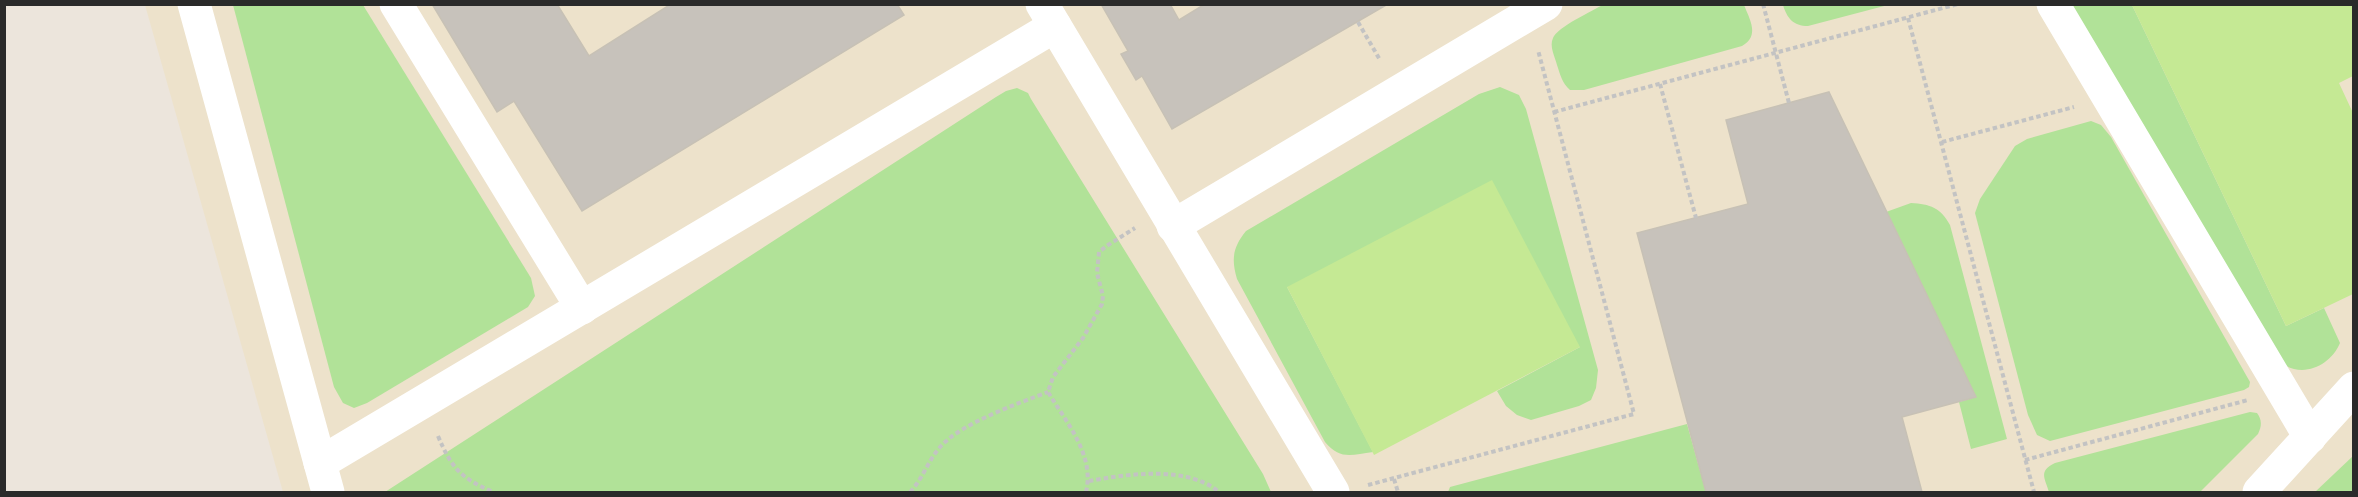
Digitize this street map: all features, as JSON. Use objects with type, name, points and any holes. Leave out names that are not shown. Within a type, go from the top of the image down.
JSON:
[{"type":"lane","points":[[194,4],[324,478],[425,401],[582,308],[1048,15],[1169,218],[1348,490]]},
{"type":"lane","points":[[396,4],[582,308]]},
{"type":"lane","points":[[2053,4],[2310,437]]},
{"type":"lane","points":[[1169,218],[1398,92],[1540,8]]},
{"type":"lane","points":[[2259,492],[2354,388]]},
{"type":"path","points":[[1763,4],[1789,103]]},
{"type":"path","points":[[1554,112],[1958,4]]},
{"type":"path","points":[[1348,490],[1634,414],[1554,112],[1540,8]]},
{"type":"path","points":[[1908,18],[2034,492]]},
{"type":"path","points":[[1358,22],[1398,92]]},
{"type":"path","points":[[1660,84],[1695,218]]},
{"type":"path","points":[[1942,142],[2108,98]]},
{"type":"path","points":[[1048,392],[1053,377],[1083,339],[1102,304],[1103,296],[1097,273],[1100,252],[1107,245],[1169,218]]},
{"type":"path","points":[[2025,460],[2284,391]]},
{"type":"path","points":[[1048,392],[1067,420],[1080,448],[1088,470],[1089,481],[1086,492]]},
{"type":"path","points":[[910,492],[919,482],[939,448],[952,435],[1018,403],[1048,392]]},
{"type":"path","points":[[425,401],[445,453],[461,476],[493,492]]},
{"type":"path","points":[[1089,481],[1131,473],[1163,474],[1192,480],[1213,487],[1219,492]]},
{"type":"path","points":[[1394,478],[1398,492]]},
{"type":"shaded area","points":[[145,5],[2353,5],[2353,489],[2350,492],[283,492]]},
{"type":"green space","points":[[1604,4],[1744,5],[1751,22],[1752,33],[1748,42],[1742,46],[1584,90],[1570,90],[1559,72],[1552,48],[1553,38],[1568,24]]},
{"type":"green space","points":[[1783,4],[1888,5],[1808,26],[1798,25],[1791,20]]},
{"type":"green space","points":[[233,5],[363,5],[531,278],[535,296],[528,307],[367,403],[354,408],[343,403],[334,387]]},
{"type":"green space","points":[[2065,5],[2132,5],[2286,326],[2324,308],[2340,343],[2330,358],[2307,370],[2290,368],[2282,363]]},
{"type":"green space","points":[[2132,5],[2353,5],[2353,76],[2339,83],[2353,113],[2353,294],[2286,326]]},
{"type":"green space","points":[[1500,87],[1519,95],[1526,109],[1598,370],[1596,388],[1591,400],[1579,406],[1531,420],[1517,415],[1506,406],[1497,391],[1580,347],[1287,287],[1373,452],[1346,455],[1336,452],[1325,442],[1237,279],[1234,254],[1238,242],[1246,231],[1479,94]]},
{"type":"green space","points":[[1017,88],[1028,93],[1263,474],[1271,492],[385,492],[996,97]]},
{"type":"green space","points":[[2091,121],[2101,125],[2111,137],[2250,382],[2249,387],[2244,390],[2050,441],[2037,435],[2028,415],[1975,213],[1980,199],[2015,146],[2027,139]]},
{"type":"green space","points":[[1492,180],[1580,347],[1374,455],[1287,287]]},
{"type":"green space","points":[[1911,203],[1934,208],[1950,225],[2007,439],[1971,449],[1959,402],[1976,397],[1886,212]]},
{"type":"green space","points":[[2250,412],[2257,413],[2260,418],[2261,426],[2258,434],[2200,492],[2049,492],[2044,475],[2046,469],[2055,463]]},
{"type":"green space","points":[[1687,424],[1706,492],[1448,492],[1450,487]]},
{"type":"green space","points":[[2353,456],[2353,492],[2315,492]]},
{"type":"building","points":[[432,4],[557,4],[589,56],[671,4],[897,4],[904,15],[582,211],[514,101],[497,112]]},
{"type":"building","points":[[1101,4],[1170,4],[1179,20],[1205,4],[1388,4],[1172,129],[1142,76],[1136,80],[1121,54],[1128,51]]},
{"type":"building","points":[[1829,92],[1976,397],[1902,417],[1922,492],[1706,492],[1637,233],[1748,204],[1726,120]]}]
